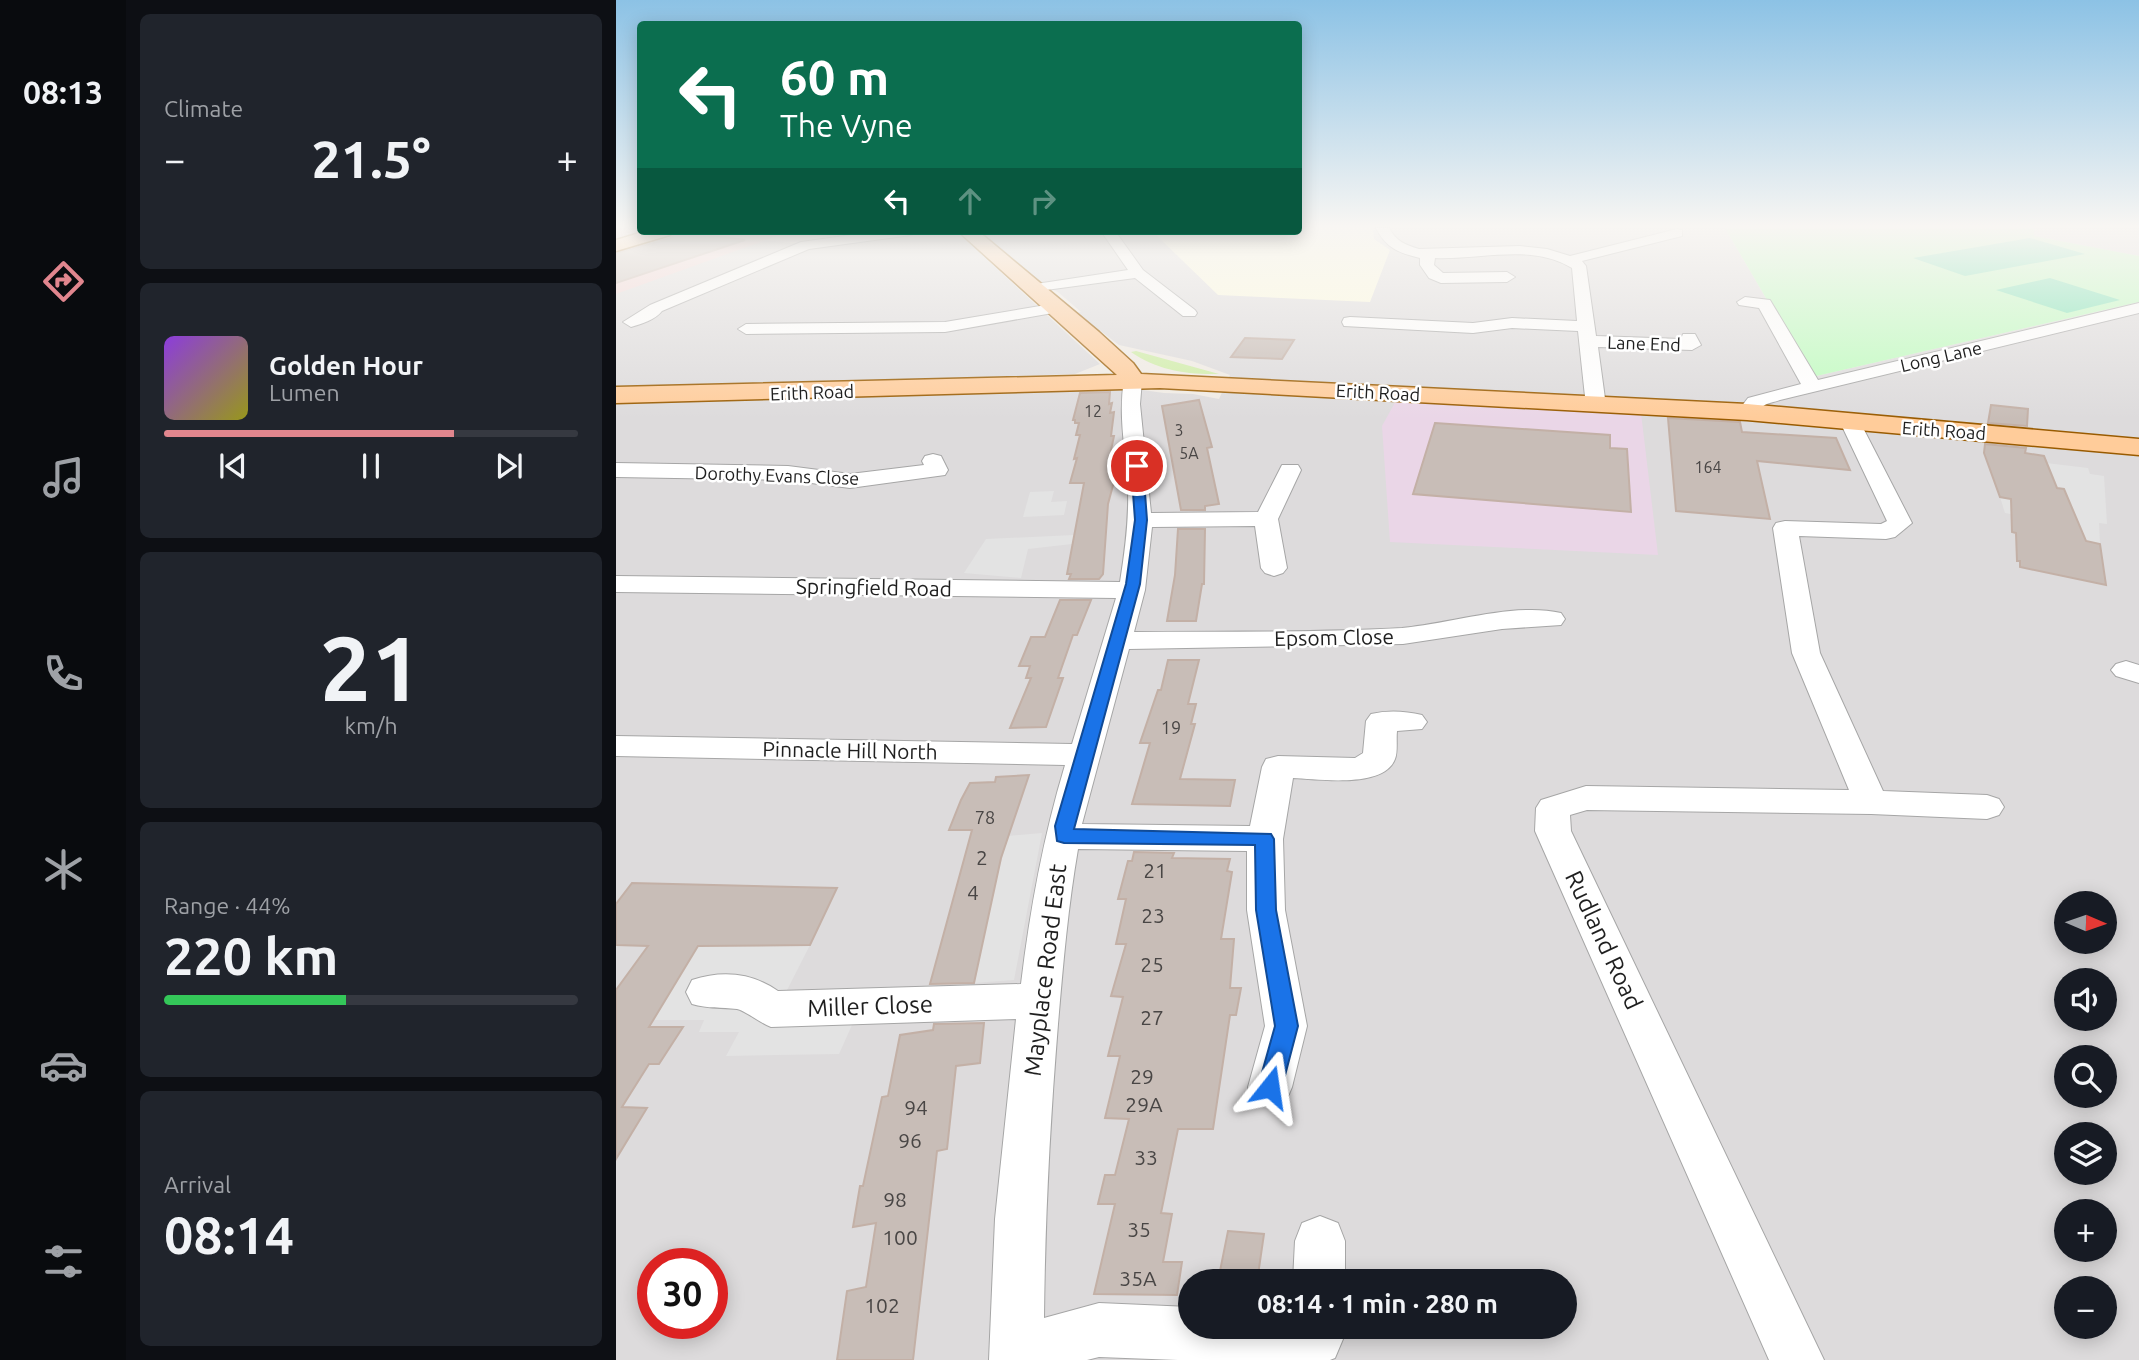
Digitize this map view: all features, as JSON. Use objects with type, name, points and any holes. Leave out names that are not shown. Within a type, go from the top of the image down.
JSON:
[{"type":"main road","points":[[1039,291],[1125,368],[1133,380]]},
{"type":"main road","name":"Erith Road","points":[[620,398],[1133,380],[1747,412],[2139,447]]},
{"type":"street","points":[[631,322],[696,291]]},
{"type":"street","points":[[1162,291],[1189,313]]},
{"type":"street","points":[[1582,291],[1596,406]]},
{"type":"street","points":[[1745,302],[1764,303],[1812,386]]},
{"type":"street","points":[[746,329],[945,327],[1058,308]]},
{"type":"street","name":"Long Lane","points":[[1747,412],[1755,402],[1812,386],[2139,309]]},
{"type":"street","points":[[1350,322],[1472,328],[1512,323],[1588,333]]},
{"type":"street","name":"Lane End","points":[[1588,333],[1692,345],[1689,338]]},
{"type":"street","name":"Mayplace Road East","points":[[1016,1356],[1020,1219],[1038,1001],[1049,905],[1064,826],[1132,590],[1141,520],[1130,404],[1133,380]]},
{"type":"street","points":[[1850,422],[1900,523],[1886,531],[1785,528],[1806,653],[1871,802]]},
{"type":"street","name":"Dorothy Evans Close","points":[[616,470],[788,473],[850,481],[935,471]]},
{"type":"street","points":[[1274,568],[1266,519],[1290,470]]},
{"type":"street","points":[[1141,520],[1266,519]]},
{"type":"street","name":"Springfield Road","points":[[616,584],[1132,590]]},
{"type":"street","name":"Epsom Close","points":[[1117,641],[1403,636],[1506,620],[1551,619]]},
{"type":"street","points":[[1270,1087],[1286,1026],[1266,910],[1265,839],[1278,767],[1361,769],[1379,758],[1382,721],[1411,722]]},
{"type":"street","name":"Pinnacle Hill North","points":[[616,746],[1083,755]]},
{"type":"street","name":"Rudland Road","points":[[1797,1360],[1553,831],[1553,808],[1586,798],[1871,802],[1987,807]]},
{"type":"street","points":[[1064,836],[1265,839]]},
{"type":"street","name":"Miller Close","points":[[707,992],[747,992],[771,1009],[1038,1001]]},
{"type":"street","points":[[1016,1356],[1098,1330],[1317,1342]]},
{"type":"shaded area","points":[[1021,291],[1100,364],[1075,374],[616,390],[616,293]]},
{"type":"shaded area","points":[[1057,291],[1762,291],[1812,377],[2139,302],[2139,1360],[616,1360],[616,401],[1039,392],[1114,386],[1219,399],[1230,375],[1192,361],[1119,345],[1077,313],[1081,312]]},
{"type":"shaded area","points":[[1214,291],[1374,291],[1370,302],[1218,295]]},
{"type":"shaded area","points":[[1398,397],[1641,413],[1658,555],[1390,542],[1382,426]]},
{"type":"shaded area","points":[[2046,463],[2088,468],[2090,474],[2104,476],[2107,524],[2099,523],[2100,544],[2070,538],[2070,525],[2005,513],[2000,497],[2071,506],[2064,489],[2057,488]]},
{"type":"shaded area","points":[[1054,491],[1051,502],[1067,501],[1064,515],[1023,517],[1030,492]]},
{"type":"shaded area","points":[[1074,535],[1072,544],[1028,549],[1021,578],[964,573],[986,539]]},
{"type":"shaded area","points":[[1042,833],[1014,980],[974,983],[991,900],[1008,836]]},
{"type":"shaded area","points":[[810,945],[784,996],[865,996],[839,1054],[726,1056],[739,1032],[699,1032],[704,1020],[653,1020],[698,946]]},
{"type":"green space","points":[[1762,291],[2139,291],[2139,302],[1812,377]]},
{"type":"green space","points":[[2001,291],[2093,291],[2120,300],[2067,313]]},
{"type":"green space","points":[[1136,351],[1219,374],[1195,374],[1162,367],[1131,352]]},
{"type":"building","points":[[1245,338],[1294,340],[1282,359],[1231,357]]},
{"type":"building","points":[[1110,392],[1110,413],[1114,412],[1111,450],[1115,450],[1112,462],[1118,461],[1108,504],[1103,574],[1099,579],[1069,579],[1071,574],[1067,574],[1084,483],[1070,483],[1080,435],[1076,435],[1079,423],[1073,420],[1080,393]]},
{"type":"building","points":[[1199,400],[1212,447],[1207,448],[1219,504],[1205,506],[1205,510],[1181,510],[1162,406]]},
{"type":"building","points":[[1991,405],[2028,409],[2027,426],[1988,423]]},
{"type":"building","points":[[1668,418],[1740,422],[1742,432],[1836,438],[1850,470],[1757,461],[1770,519],[1676,511]]},
{"type":"building","points":[[1435,423],[1610,435],[1610,448],[1627,449],[1631,512],[1413,494]]},
{"type":"building","points":[[1985,444],[2026,448],[2025,453],[2044,456],[2057,488],[2064,489],[2086,541],[2100,544],[2106,585],[2020,567],[2020,561],[2017,561],[2016,533],[2012,532],[2011,499],[2000,497],[1984,453]]},
{"type":"building","points":[[1178,529],[1205,529],[1204,584],[1196,621],[1167,621],[1175,575]]},
{"type":"building","points":[[1060,600],[1091,600],[1077,635],[1073,635],[1058,678],[1063,678],[1046,727],[1010,728],[1031,678],[1026,678],[1030,666],[1019,666],[1031,637],[1045,637]]},
{"type":"building","points":[[1168,660],[1199,660],[1188,704],[1196,704],[1191,724],[1195,724],[1180,779],[1235,780],[1230,806],[1132,804],[1150,743],[1140,743],[1158,690],[1161,690]]},
{"type":"building","points":[[1029,775],[1001,858],[974,983],[930,984],[972,830],[949,830],[961,800],[970,783],[995,782],[996,777]]},
{"type":"building","points":[[1134,852],[1174,853],[1172,858],[1230,859],[1227,871],[1232,872],[1221,939],[1234,939],[1230,988],[1241,988],[1236,1015],[1230,1015],[1213,1129],[1178,1129],[1161,1213],[1172,1214],[1163,1262],[1182,1262],[1181,1269],[1178,1269],[1177,1295],[1094,1294],[1115,1204],[1098,1204],[1105,1175],[1115,1175],[1129,1119],[1105,1118],[1120,1056],[1108,1056],[1123,997],[1111,996],[1126,944],[1116,944],[1126,899],[1118,899],[1128,861],[1132,861]]},
{"type":"building","points":[[632,883],[837,888],[810,945],[698,946],[649,1027],[683,1027],[659,1064],[649,1064],[622,1107],[647,1108],[616,1159],[616,990],[648,946],[616,945],[616,904]]},
{"type":"building","points":[[984,1023],[980,1063],[956,1066],[947,1149],[937,1151],[913,1360],[837,1360],[847,1291],[866,1287],[876,1223],[853,1227],[860,1186],[863,1186],[882,1097],[888,1096],[900,1035],[933,1030],[934,1024]]},
{"type":"building","points":[[1228,1231],[1264,1234],[1259,1269],[1220,1269]]},
{"type":"route","points":[[1137,466],[1141,520],[1133,584],[1083,755],[1064,826],[1064,836],[1265,839],[1266,910],[1286,1026],[1270,1087]]}]
